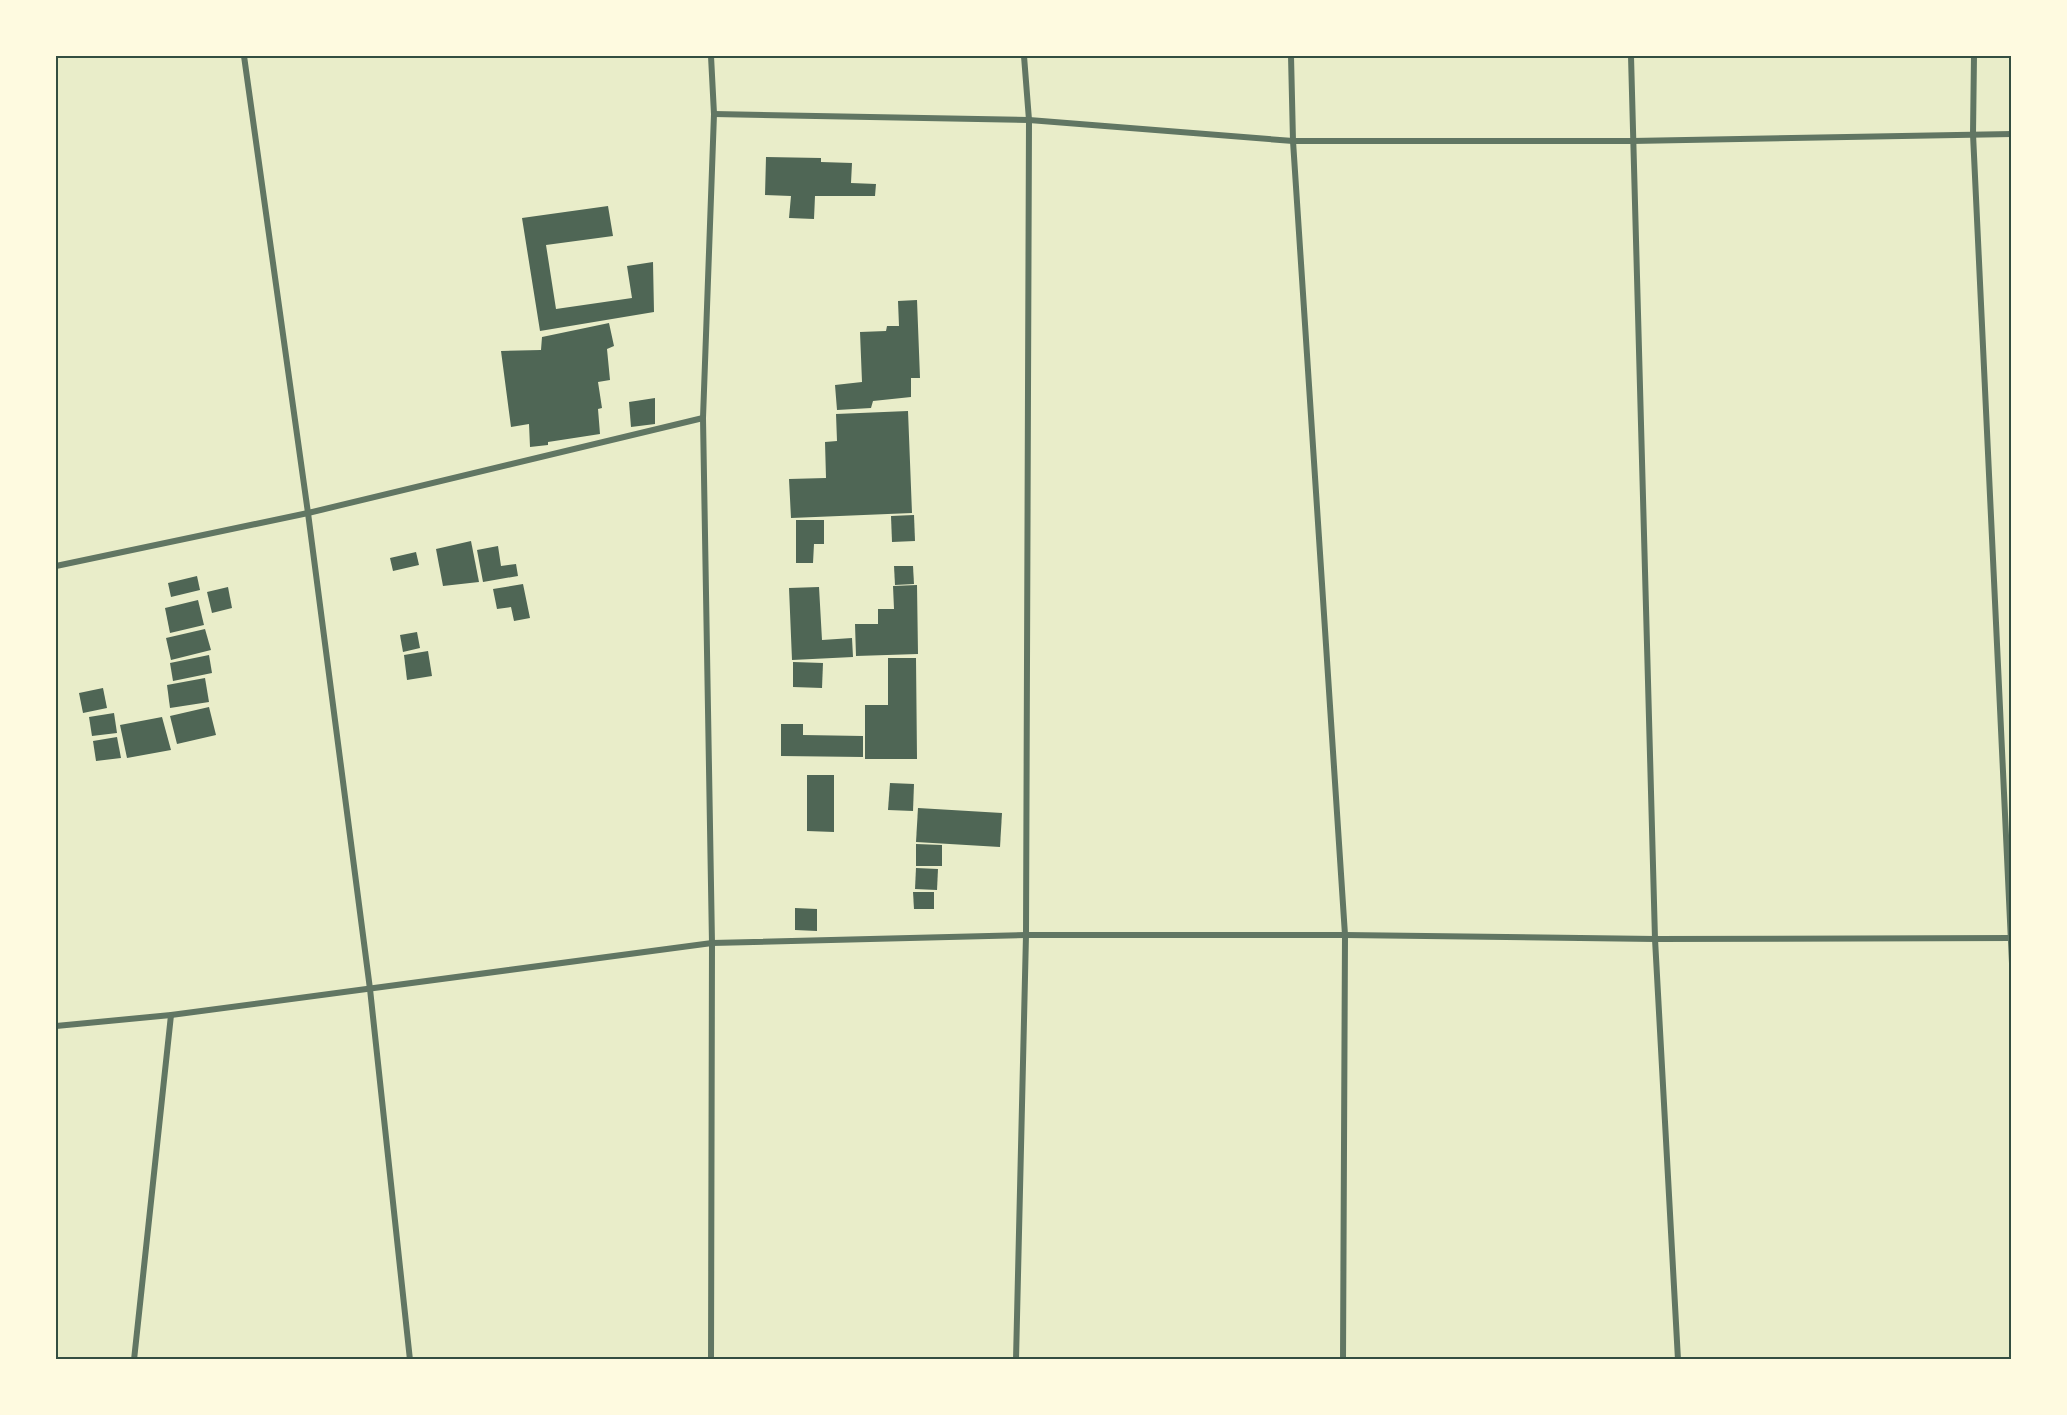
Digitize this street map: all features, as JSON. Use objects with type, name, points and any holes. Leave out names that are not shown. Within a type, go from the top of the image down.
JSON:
[{"type":"street","points":[[244,56],[308,513],[370,989],[410,1359]]},
{"type":"street","points":[[711,56],[714,114],[703,418],[712,943],[711,1359]]},
{"type":"street","points":[[1016,1359],[1026,934],[1029,120],[1024,56]]},
{"type":"street","points":[[1291,56],[1293,141],[1345,935],[1344,1359]]},
{"type":"street","points":[[1631,56],[1655,939],[1678,1359]]},
{"type":"street","points":[[1974,56],[1973,134],[2012,963]]},
{"type":"street","points":[[714,114],[1029,120],[1293,141],[1632,141],[2012,134]]},
{"type":"street","points":[[56,566],[308,513],[703,418]]},
{"type":"street","points":[[56,1026],[370,989],[712,943],[1026,934],[1655,939],[2011,938]]},
{"type":"street","points":[[134,1359],[171,1014]]},
{"type":"building","points":[[766,157],[821,158],[821,162],[852,163],[851,183],[876,184],[875,196],[815,196],[814,219],[789,218],[791,196],[765,195]]},
{"type":"building","points":[[608,206],[613,236],[546,245],[556,309],[632,298],[627,266],[653,262],[654,312],[540,331],[522,218]]},
{"type":"building","points":[[917,300],[920,378],[911,378],[911,397],[873,401],[871,408],[837,410],[835,385],[862,382],[860,332],[886,331],[887,326],[899,326],[898,301]]},
{"type":"building","points":[[609,323],[614,346],[607,349],[610,380],[598,382],[602,408],[598,409],[600,434],[530,447],[529,424],[511,427],[501,351],[541,350],[542,337]]},
{"type":"building","points":[[655,398],[655,424],[631,427],[629,402]]},
{"type":"building","points":[[908,411],[912,513],[791,518],[789,479],[826,478],[825,442],[837,441],[836,414]]},
{"type":"building","points":[[914,515],[915,541],[892,542],[891,516]]},
{"type":"building","points":[[796,520],[824,520],[824,544],[814,544],[813,563],[796,563]]},
{"type":"building","points":[[471,541],[479,582],[443,586],[436,549]]},
{"type":"building","points":[[498,546],[501,566],[516,564],[518,576],[483,582],[477,550]]},
{"type":"building","points":[[416,552],[419,565],[393,571],[390,558]]},
{"type":"building","points":[[894,566],[913,566],[914,584],[895,585]]},
{"type":"building","points":[[197,576],[200,590],[171,597],[168,583]]},
{"type":"building","points":[[523,584],[530,618],[514,621],[511,607],[497,609],[493,589]]},
{"type":"building","points":[[917,585],[918,654],[856,656],[855,624],[878,624],[878,609],[894,609],[893,586]]},
{"type":"building","points":[[228,587],[232,608],[212,613],[207,592]]},
{"type":"building","points":[[819,587],[822,640],[852,638],[853,657],[792,660],[789,588]]},
{"type":"building","points":[[198,600],[204,625],[170,633],[165,608]]},
{"type":"building","points":[[205,629],[211,650],[171,660],[166,638]]},
{"type":"building","points":[[417,632],[420,648],[403,652],[400,635]]},
{"type":"building","points":[[428,651],[432,676],[407,680],[404,655]]},
{"type":"building","points":[[209,655],[212,673],[173,681],[170,663]]},
{"type":"building","points":[[888,658],[916,658],[917,759],[865,759],[865,705],[888,705]]},
{"type":"building","points":[[793,662],[823,663],[822,688],[793,687]]},
{"type":"building","points":[[205,678],[209,702],[170,708],[167,685]]},
{"type":"building","points":[[103,688],[107,708],[83,713],[79,693]]},
{"type":"building","points":[[209,707],[216,735],[177,744],[170,716]]},
{"type":"building","points":[[114,713],[117,733],[92,736],[89,717]]},
{"type":"building","points":[[162,717],[171,750],[127,758],[120,725]]},
{"type":"building","points":[[781,724],[803,724],[803,735],[863,736],[863,757],[781,756]]},
{"type":"building","points":[[117,737],[121,758],[96,761],[93,741]]},
{"type":"building","points":[[807,775],[834,775],[834,832],[807,831]]},
{"type":"building","points":[[890,783],[914,784],[913,811],[888,810]]},
{"type":"building","points":[[918,808],[1002,813],[1000,847],[916,842]]},
{"type":"building","points":[[916,844],[942,845],[942,866],[916,866]]},
{"type":"building","points":[[916,868],[938,869],[937,890],[915,889]]},
{"type":"building","points":[[913,892],[934,892],[934,909],[914,909]]},
{"type":"building","points":[[795,908],[817,909],[817,931],[795,930]]}]
